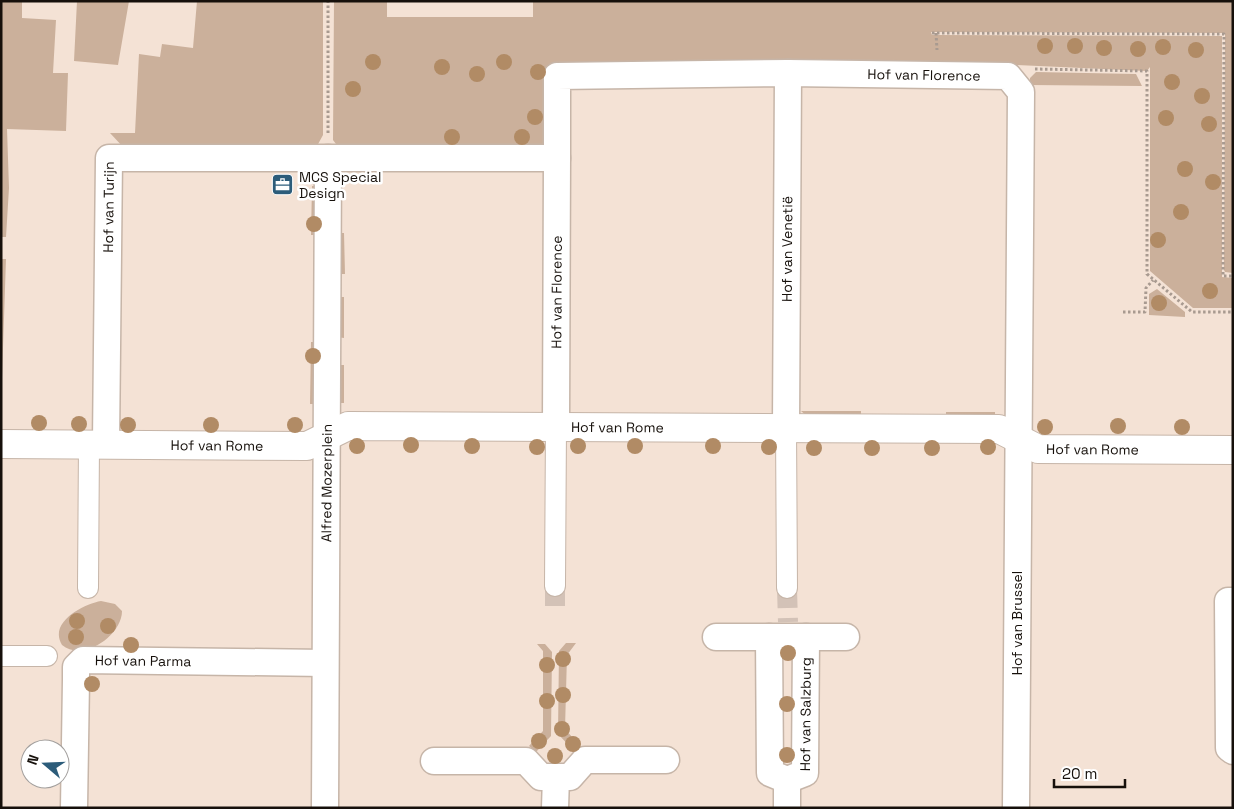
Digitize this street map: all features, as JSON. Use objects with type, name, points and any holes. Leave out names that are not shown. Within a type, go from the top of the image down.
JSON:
[{"type":"street","name":"Hof van Florence","points":[[556,426],[558,76],[788,73],[1008,76]]},
{"type":"street","name":"Hof van Venetië","points":[[786,427],[788,73]]},
{"type":"street","points":[[1008,76],[1021,92],[1018,438]]},
{"type":"street","name":"Hof van Turijn","points":[[98,443],[109,158],[328,158]]},
{"type":"street","points":[[328,158],[557,158]]},
{"type":"street","name":"Alfred Mozerplein","points":[[325,808],[328,158]]},
{"type":"street","name":"Hof van Rome","points":[[1,444],[98,443],[306,446],[348,426],[786,427],[999,429],[1038,449],[1233,450]]},
{"type":"street","points":[[555,586],[556,426]]},
{"type":"street","points":[[786,427],[787,588]]},
{"type":"street","name":"Hof van Brussel","points":[[1016,808],[1018,438]]},
{"type":"street","points":[[88,588],[98,443]]},
{"type":"street","points":[[1233,600],[1228,601],[1229,748],[1233,751]]},
{"type":"street","name":"Hof van Salzburg","points":[[716,637],[788,633],[846,637]]},
{"type":"street","name":"Hof van Salzburg","points":[[788,633],[805,773],[787,780],[770,773],[788,633]]},
{"type":"street","points":[[1,656],[47,656]]},
{"type":"street","name":"Hof van Parma","points":[[74,808],[76,667],[73,660],[325,663]]},
{"type":"street","points":[[434,761],[526,760],[541,777],[570,777],[585,760],[666,760]]},
{"type":"street","points":[[555,808],[556,777]]},
{"type":"street","name":"Hof van Salzburg","points":[[787,780],[787,808]]},
{"type":"path","points":[[328,1],[328,158]]},
{"type":"path","points":[[932,33],[1224,34],[1223,276],[1233,276]]},
{"type":"path","points":[[1008,76],[1032,69],[1147,71],[1147,274],[1192,312],[1233,312]]},
{"type":"path","points":[[1123,312],[1145,312],[1146,288],[1153,280]]},
{"type":"shaded area","points":[[1,1],[22,1],[22,18],[56,20],[53,73],[68,73],[66,131],[7,129],[9,188],[6,237],[1,237]]},
{"type":"shaded area","points":[[77,1],[129,1],[118,65],[74,61]]},
{"type":"shaded area","points":[[197,1],[323,1],[323,135],[317,146],[124,148],[110,133],[135,133],[139,54],[160,57],[162,44],[193,48]]},
{"type":"shaded area","points":[[334,1],[387,1],[387,17],[533,17],[533,1],[1233,1],[1233,273],[1225,272],[1224,270],[1225,33],[931,32],[932,35],[1222,36],[1222,277],[1233,278],[1233,308],[1193,308],[1150,271],[1150,67],[1147,71],[1017,65],[550,64],[548,132],[544,143],[537,148],[339,148],[333,140]]},
{"type":"shaded area","points":[[1036,72],[1136,74],[1142,86],[1030,85],[1030,78]]},
{"type":"shaded area","points":[[312,186],[318,186],[318,235],[311,235]]},
{"type":"shaded area","points":[[338,233],[344,233],[345,274],[338,274]]},
{"type":"shaded area","points":[[1,259],[6,259],[1,407]]},
{"type":"shaded area","points":[[1157,289],[1185,312],[1185,317],[1149,315],[1149,294]]},
{"type":"shaded area","points":[[338,297],[344,297],[344,338],[337,337]]},
{"type":"shaded area","points":[[311,342],[317,342],[316,404],[310,404]]},
{"type":"shaded area","points":[[337,365],[344,365],[344,403],[337,403]]},
{"type":"shaded area","points":[[801,411],[861,411],[861,418],[808,417]]},
{"type":"shaded area","points":[[946,412],[995,412],[995,418],[946,418]]},
{"type":"shaded area","points":[[101,601],[115,604],[122,611],[116,629],[109,637],[100,644],[80,650],[62,645],[59,637],[60,629],[64,622],[77,610]]},
{"type":"shaded area","points":[[566,643],[576,643],[567,655],[565,729],[580,746],[575,752],[558,734],[559,651]]},
{"type":"shaded area","points":[[537,644],[545,644],[552,652],[551,736],[536,752],[529,746],[543,731],[543,651]]},
{"type":"tunnel","points":[[555,586],[555,609]]},
{"type":"tunnel","points":[[787,588],[788,622]]},
{"type":"place","name":"MCS Special Design","points":[[283,185]]}]
